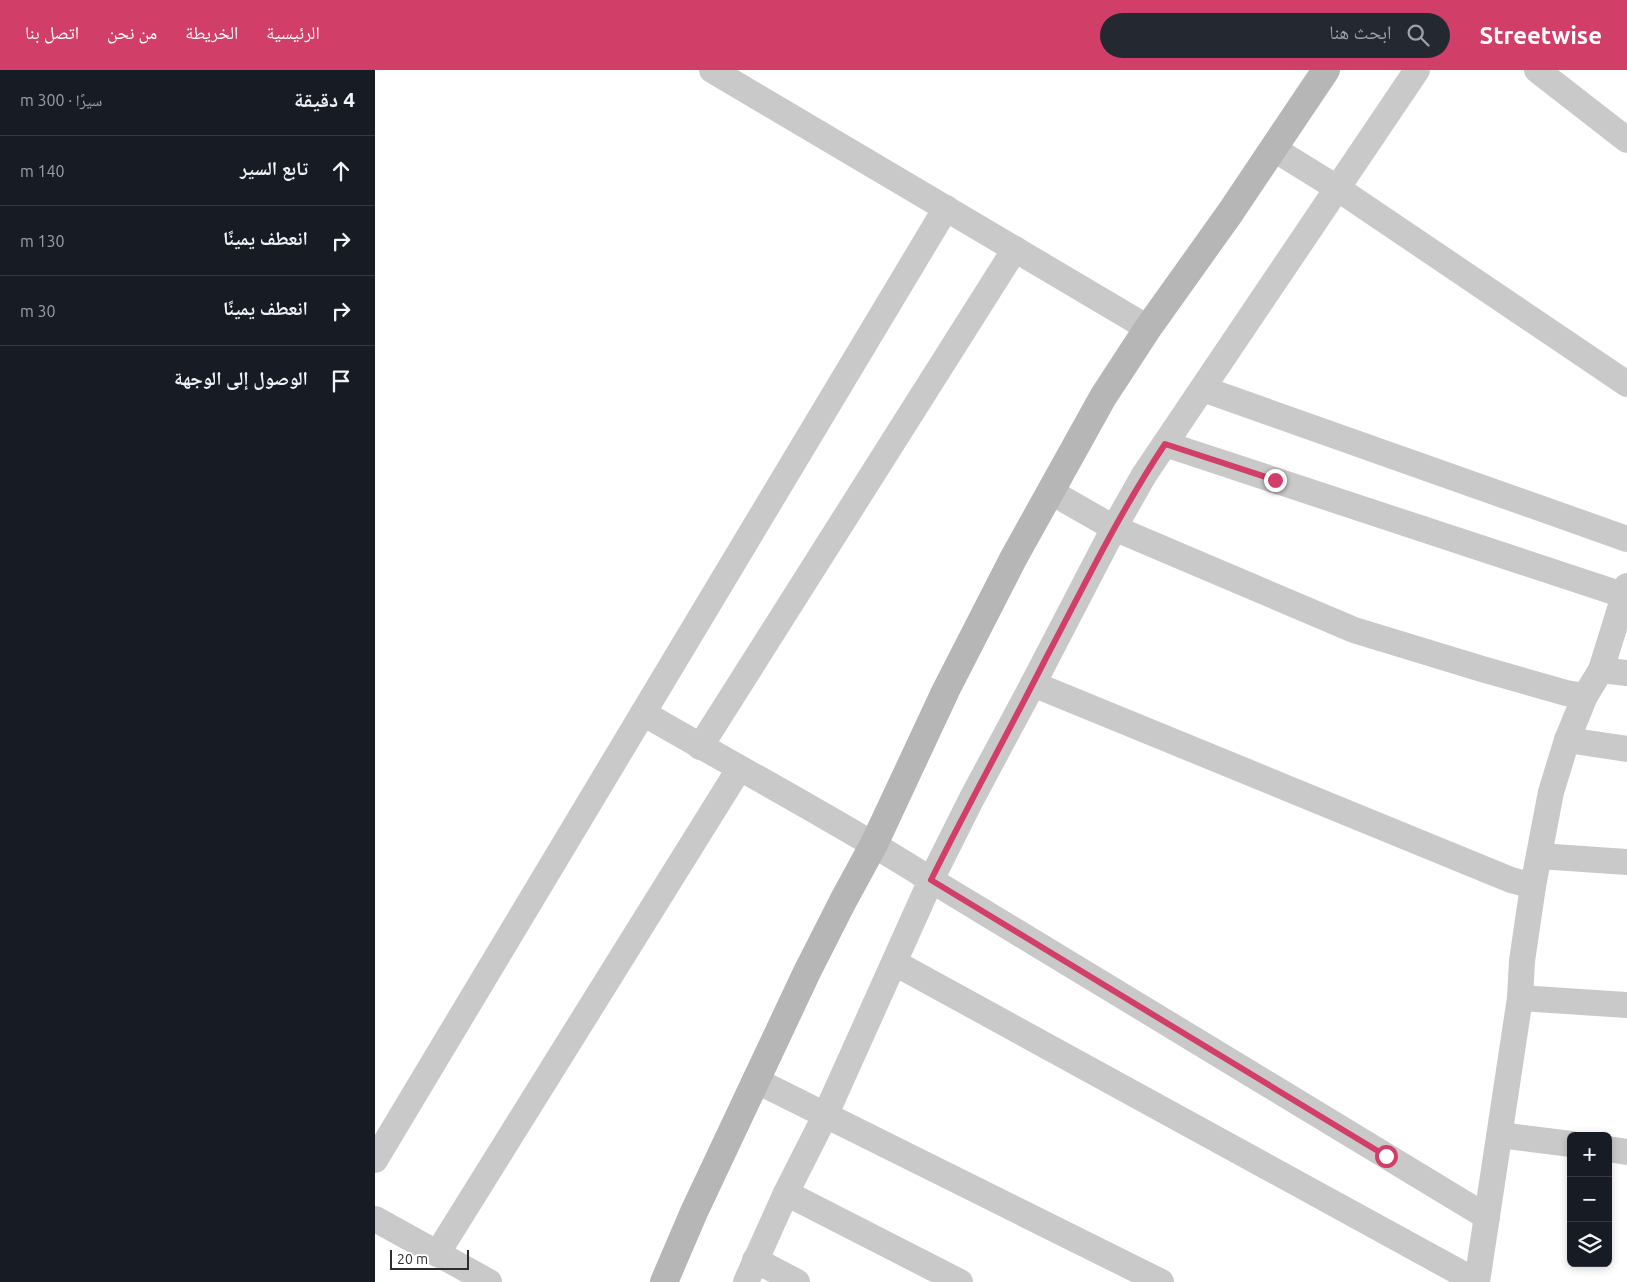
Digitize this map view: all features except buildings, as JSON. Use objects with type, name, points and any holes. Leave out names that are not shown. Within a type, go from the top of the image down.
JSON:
[{"type":"street","points":[[712,70],[1148,328]]},
{"type":"street","points":[[664,1282],[755,1080],[838,910],[874,844],[978,625],[1103,397],[1148,328],[1230,213],[1327,70]]},
{"type":"street","points":[[797,1282],[750,1271],[786,1193],[825,1116],[931,880],[972,798],[1114,528],[1144,475],[1417,70]]},
{"type":"street","points":[[1537,70],[1627,140]]},
{"type":"street","points":[[1274,149],[1337,188],[1627,384]]},
{"type":"street","points":[[375,1160],[946,208]]},
{"type":"street","points":[[700,747],[1015,249]]},
{"type":"street","points":[[1203,388],[1627,539]]},
{"type":"street","points":[[895,963],[1477,1282],[1500,1135],[1533,886],[1551,792],[1567,740],[1585,696],[1601,670],[1625,590],[1165,444]]},
{"type":"street","points":[[1051,492],[1114,528],[1355,630],[1482,669],[1566,693],[1585,696]]},
{"type":"street","points":[[1601,670],[1627,673]]},
{"type":"street","points":[[1033,684],[1511,880],[1533,886]]},
{"type":"street","points":[[643,714],[874,844],[1487,1217]]},
{"type":"street","points":[[1567,740],[1627,749]]},
{"type":"street","points":[[437,1254],[739,769]]},
{"type":"street","points":[[1539,856],[1627,862]]},
{"type":"street","points":[[1519,998],[1627,1005]]},
{"type":"street","points":[[755,1080],[1161,1282]]},
{"type":"street","points":[[1500,1135],[1567,1143]]},
{"type":"street","points":[[1612,1150],[1627,1152]]},
{"type":"street","points":[[786,1193],[960,1282]]},
{"type":"street","points":[[375,1218],[489,1282]]},
{"type":"route","points":[[1275,480],[1165,444],[1144,475],[1114,528],[931,880],[1386,1156]]}]
